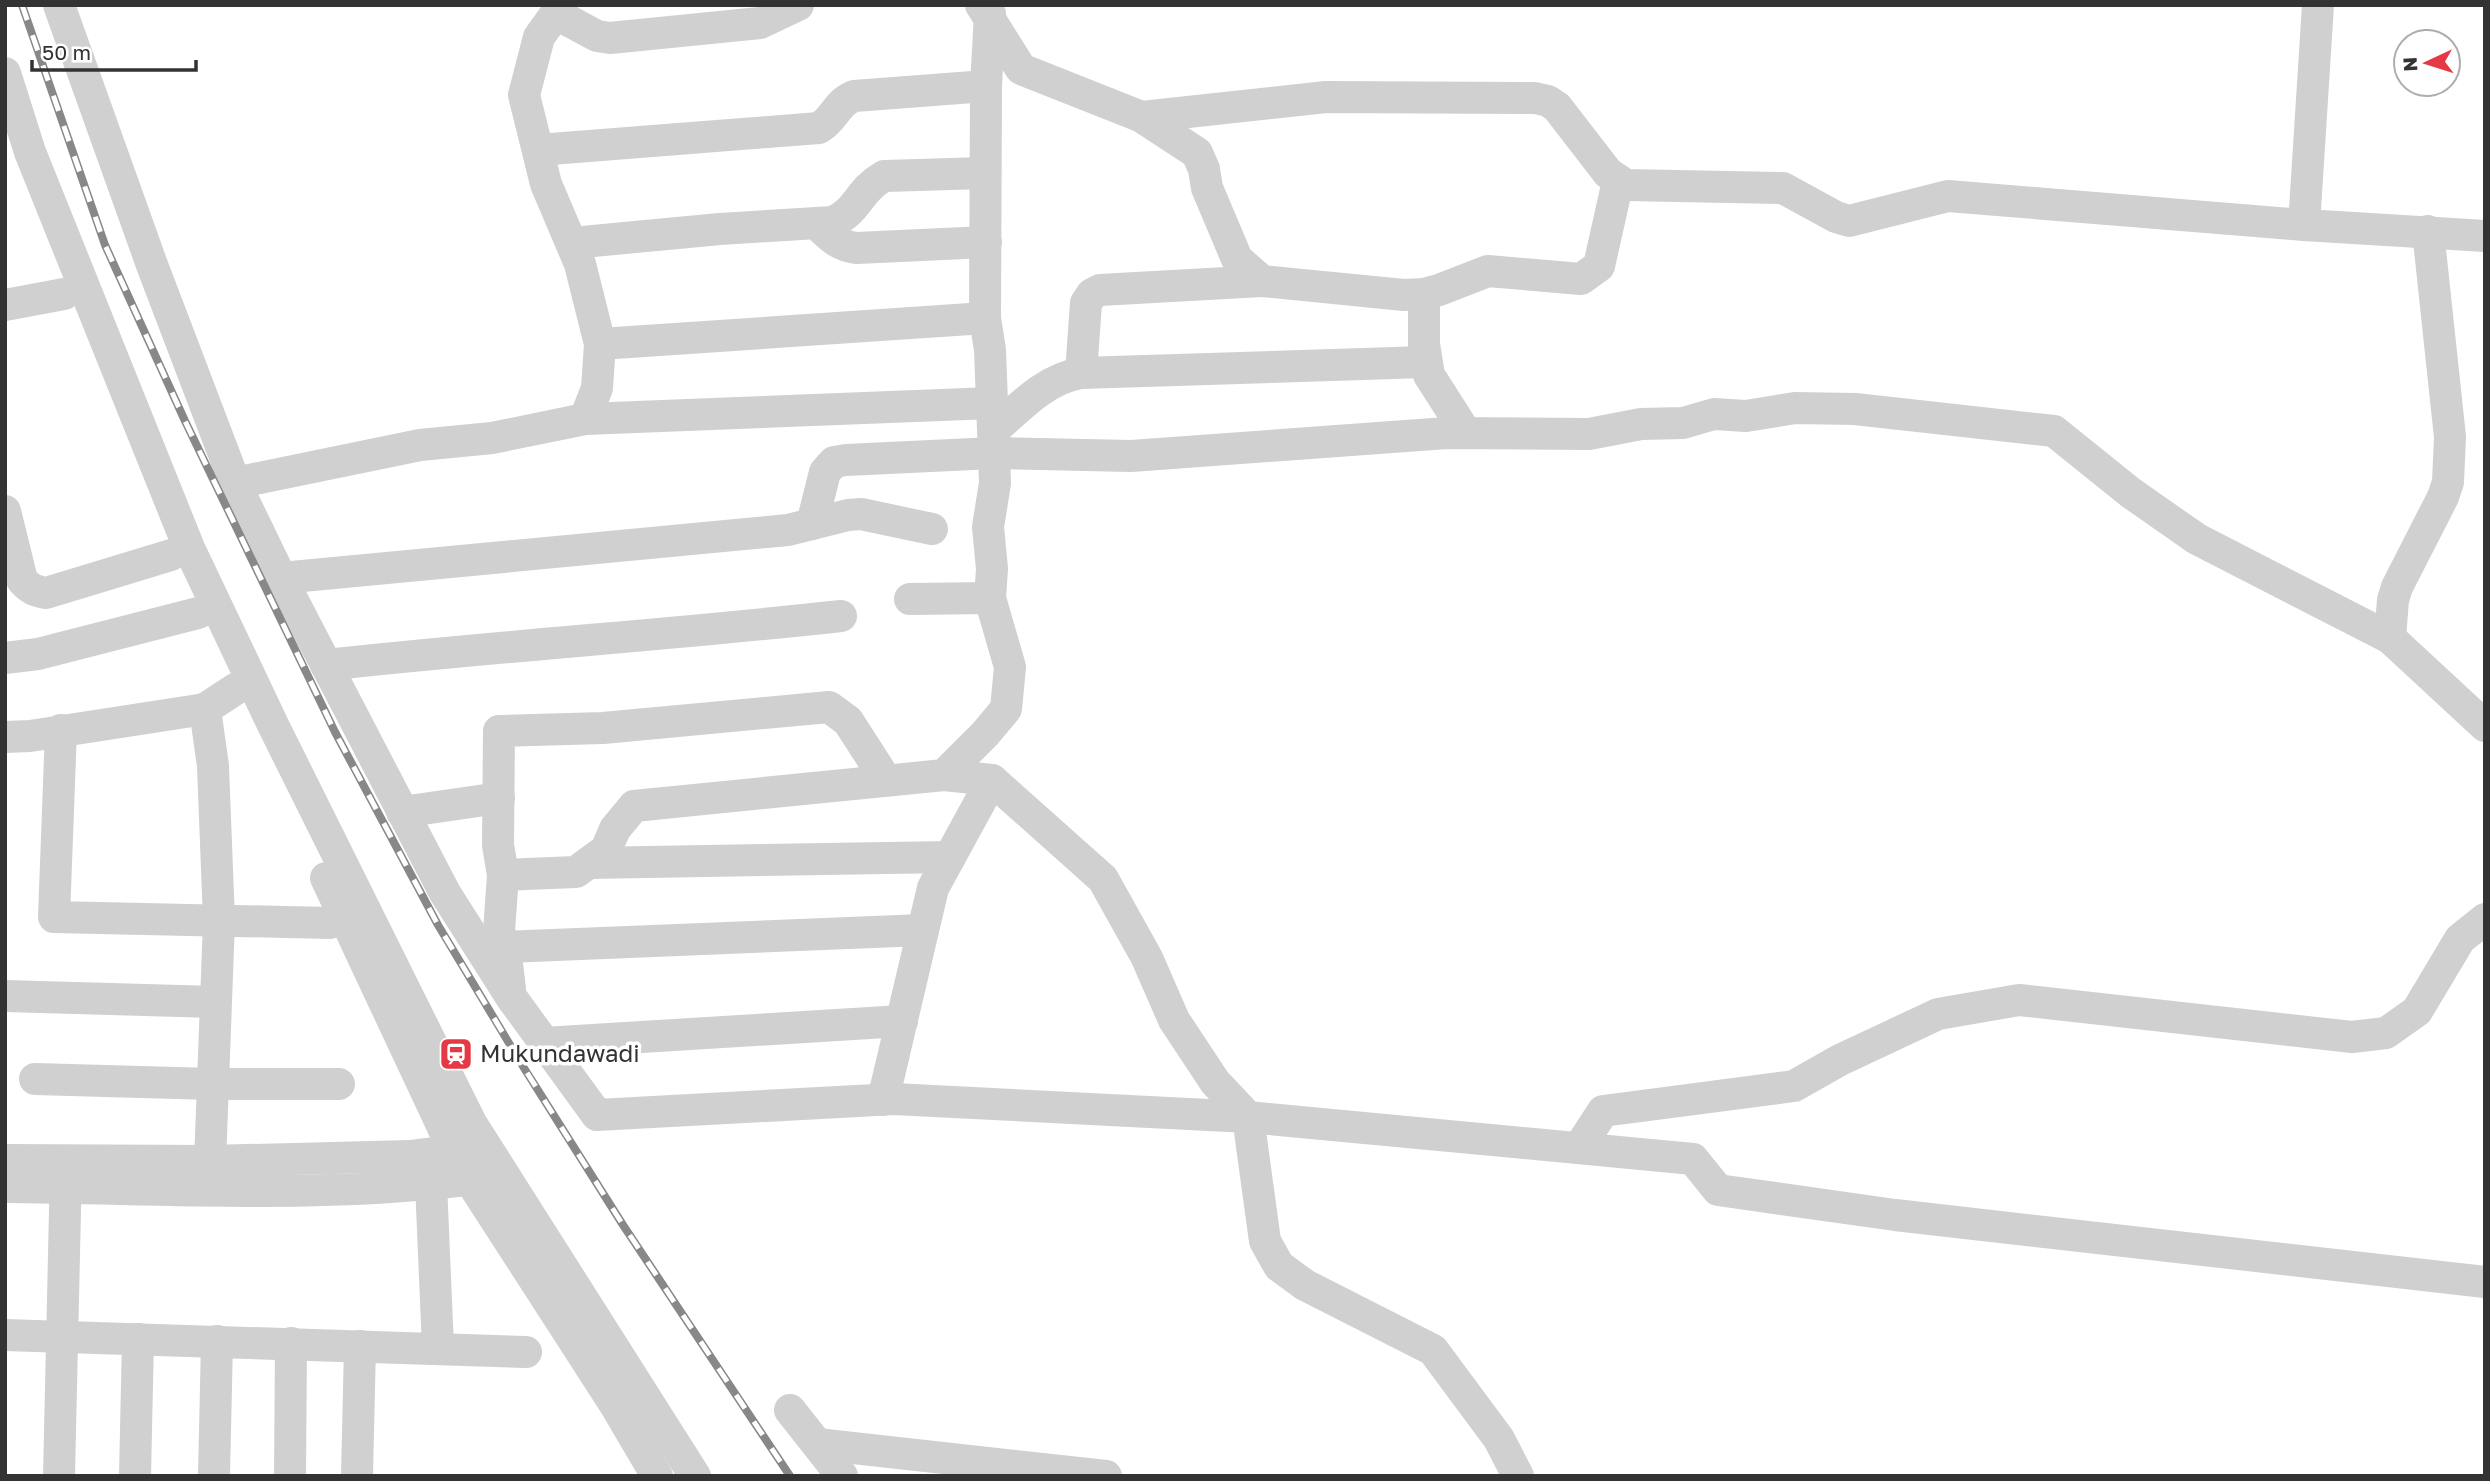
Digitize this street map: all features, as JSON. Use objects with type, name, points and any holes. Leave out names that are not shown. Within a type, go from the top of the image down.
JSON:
[{"type":"street","points":[[59,5],[152,265],[235,483],[281,578],[445,893],[510,997],[597,1115],[883,1100],[1248,1117],[1693,1158],[1717,1190],[1895,1215],[2485,1282]]},
{"type":"street","points":[[585,419],[597,388],[600,344],[580,264],[546,184],[524,95],[539,37],[559,10],[597,36],[610,38],[760,23],[798,5]]},
{"type":"street","points":[[2304,225],[2318,5]]},
{"type":"street","points":[[944,775],[1006,709],[1010,667],[990,598],[992,569],[988,527],[995,483],[990,349],[985,318],[988,9]]},
{"type":"street","points":[[988,9],[1021,69],[1142,117],[1197,153],[1237,259],[1262,281]]},
{"type":"street","points":[[5,73],[30,152],[189,548],[311,801],[464,1111],[695,1476]]},
{"type":"street","points":[[538,150],[819,128],[829,122],[843,101],[853,96],[986,86]]},
{"type":"street","points":[[1142,117],[1326,97],[1535,97],[1557,107],[1608,173],[1626,185],[1783,188],[1836,217],[1849,221],[1948,196],[2304,225],[2485,236]]},
{"type":"street","points":[[5,143],[171,555],[237,688],[454,1151],[657,1476]]},
{"type":"street","points":[[572,243],[720,229],[817,225],[848,216],[862,192],[884,176],[985,173]]},
{"type":"street","points":[[1081,373],[1086,303],[1092,294],[1100,290],[1262,281],[1404,295],[1424,294],[1488,271],[1570,280],[1588,276],[1600,266],[1618,181]]},
{"type":"street","points":[[817,225],[834,241],[857,248],[986,242]]},
{"type":"street","points":[[2390,638],[2393,600],[2397,587],[2448,482],[2450,437],[2428,231]]},
{"type":"street","points":[[5,305],[64,294]]},
{"type":"street","points":[[1424,294],[1426,362],[1429,375],[1466,433]]},
{"type":"street","points":[[600,344],[985,318]]},
{"type":"street","points":[[812,524],[825,472],[834,462],[993,429],[1050,383],[1065,376],[1081,373],[1426,362]]},
{"type":"street","points":[[235,483],[420,445],[492,438],[585,419],[993,429],[1131,456],[1466,433],[1589,434],[1641,424],[1683,423],[1714,414],[1746,416],[1795,408],[1854,409],[2054,431],[2131,493],[2197,539],[2390,638],[2485,726]]},
{"type":"street","points":[[5,511],[22,580],[36,592],[46,593],[171,555]]},
{"type":"street","points":[[281,578],[788,530],[861,514],[932,529]]},
{"type":"street","points":[[910,599],[990,598]]},
{"type":"street","points":[[5,658],[38,654],[198,613]]},
{"type":"street","points":[[326,665],[439,652],[841,616]]},
{"type":"street","points":[[5,737],[30,736],[205,709],[237,688]]},
{"type":"street","points":[[510,997],[505,947],[499,931],[503,875],[498,845],[499,731],[603,728],[829,708],[848,721],[886,780]]},
{"type":"street","points":[[205,709],[214,766],[219,921],[210,1175]]},
{"type":"street","points":[[61,730],[54,917],[330,923]]},
{"type":"street","points":[[503,875],[576,872],[606,850],[615,829],[634,806],[944,775],[992,780],[1103,879],[1147,958],[1174,1020],[1215,1082],[1248,1117],[1265,1241],[1279,1266],[1305,1285],[1433,1350],[1499,1438],[1518,1476]]},
{"type":"street","points":[[883,1100],[933,888],[992,780]]},
{"type":"street","points":[[402,812],[499,798]]},
{"type":"street","points":[[588,863],[950,857]]},
{"type":"street","points":[[1579,1148],[1603,1111],[1794,1086],[1840,1060],[1938,1014],[2019,1000],[2352,1037],[2386,1033],[2417,1011],[2460,939],[2485,919]]},
{"type":"street","points":[[505,947],[923,930]]},
{"type":"street","points":[[5,996],[215,1002]]},
{"type":"street","points":[[544,1043],[902,1021]]},
{"type":"street","points":[[35,1079],[339,1084]]},
{"type":"street","points":[[210,1175],[410,1156],[485,1145]]},
{"type":"street","points":[[5,1160],[66,1174]]},
{"type":"street","points":[[5,1187],[66,1174],[210,1175],[401,1188],[504,1175]]},
{"type":"street","points":[[59,1476],[66,1174]]},
{"type":"street","points":[[431,1184],[438,1348]]},
{"type":"street","points":[[5,1335],[526,1352]]},
{"type":"street","points":[[135,1476],[138,1339]]},
{"type":"street","points":[[214,1476],[218,1341]]},
{"type":"street","points":[[290,1476],[291,1343]]},
{"type":"street","points":[[357,1476],[360,1346]]},
{"type":"street","points":[[790,1410],[842,1476]]},
{"type":"street","points":[[817,1444],[1106,1476]]},
{"type":"railway","points":[[22,5],[105,245],[185,421],[335,732],[438,925],[524,1068],[623,1225],[790,1476]]},
{"type":"place","name":"Mukundawadi","points":[[456,1054]]}]
